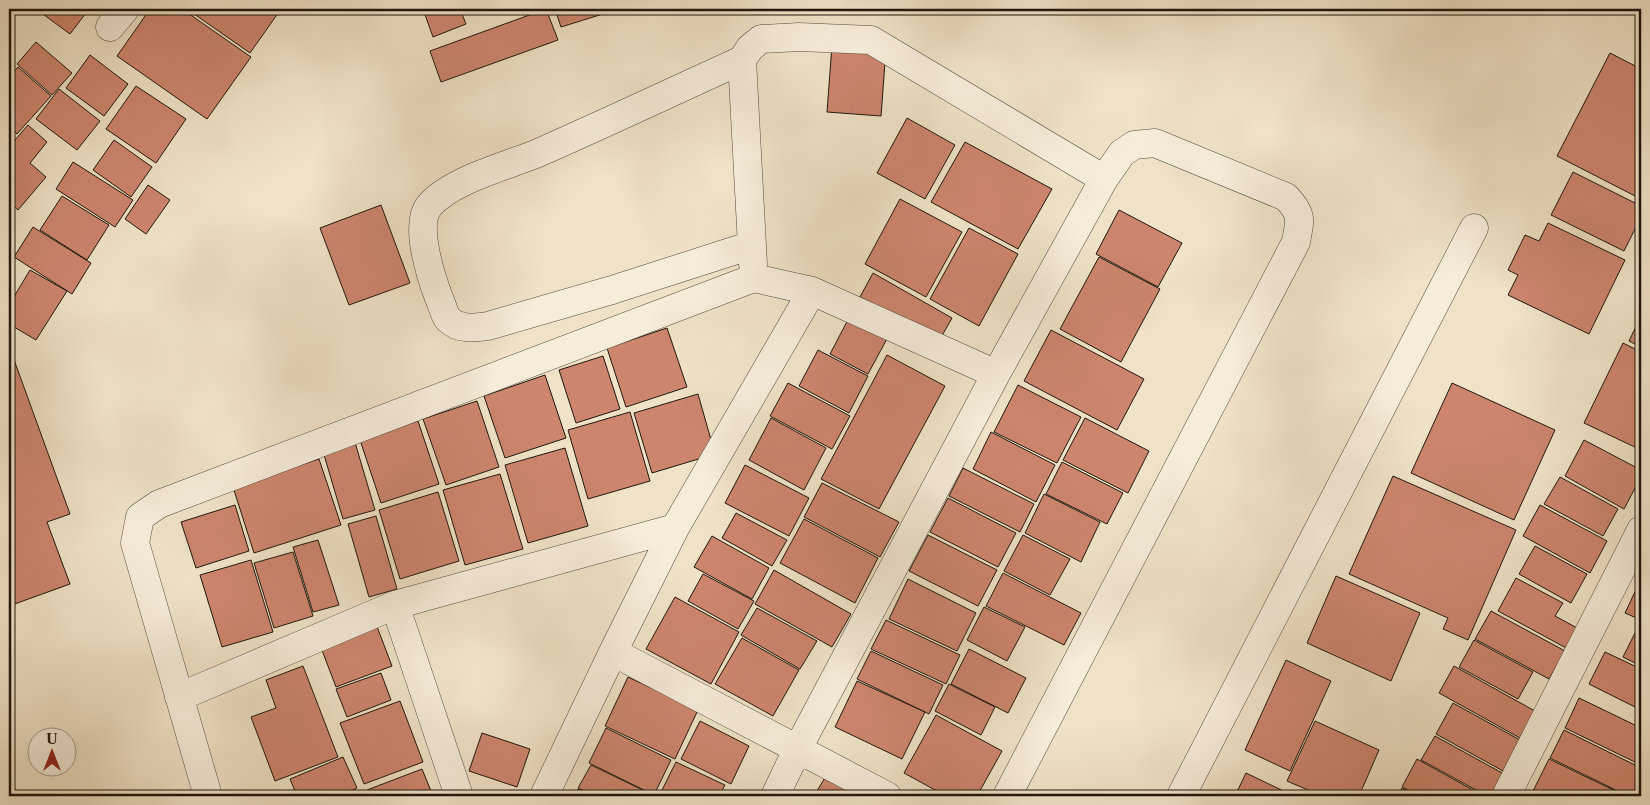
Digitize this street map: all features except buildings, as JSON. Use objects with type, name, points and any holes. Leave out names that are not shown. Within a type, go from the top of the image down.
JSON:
[{"type":"street","points":[[752,245],[612,290],[488,326],[473,328],[460,326],[448,318],[431,278],[423,222],[428,207],[453,188],[483,173],[536,153],[742,60],[750,48],[761,39],[799,37],[871,40],[1104,179]]},
{"type":"street","points":[[742,60],[754,278]]},
{"type":"street","points":[[775,796],[797,750],[996,374],[1104,179],[1122,153],[1134,145],[1155,143],[1286,197],[1297,208],[1300,220],[1296,242],[1007,796]]},
{"type":"street","points":[[1181,796],[1474,228]]},
{"type":"street","points":[[208,796],[135,543],[140,518],[152,508],[168,500],[754,278],[812,291],[996,374]]},
{"type":"street","points":[[544,796],[675,528],[812,291]]},
{"type":"street","points":[[179,697],[395,605],[675,528]]},
{"type":"street","points":[[1506,796],[1641,530]]},
{"type":"street","points":[[395,605],[459,796]]},
{"type":"street","points":[[613,652],[887,796]]}]
